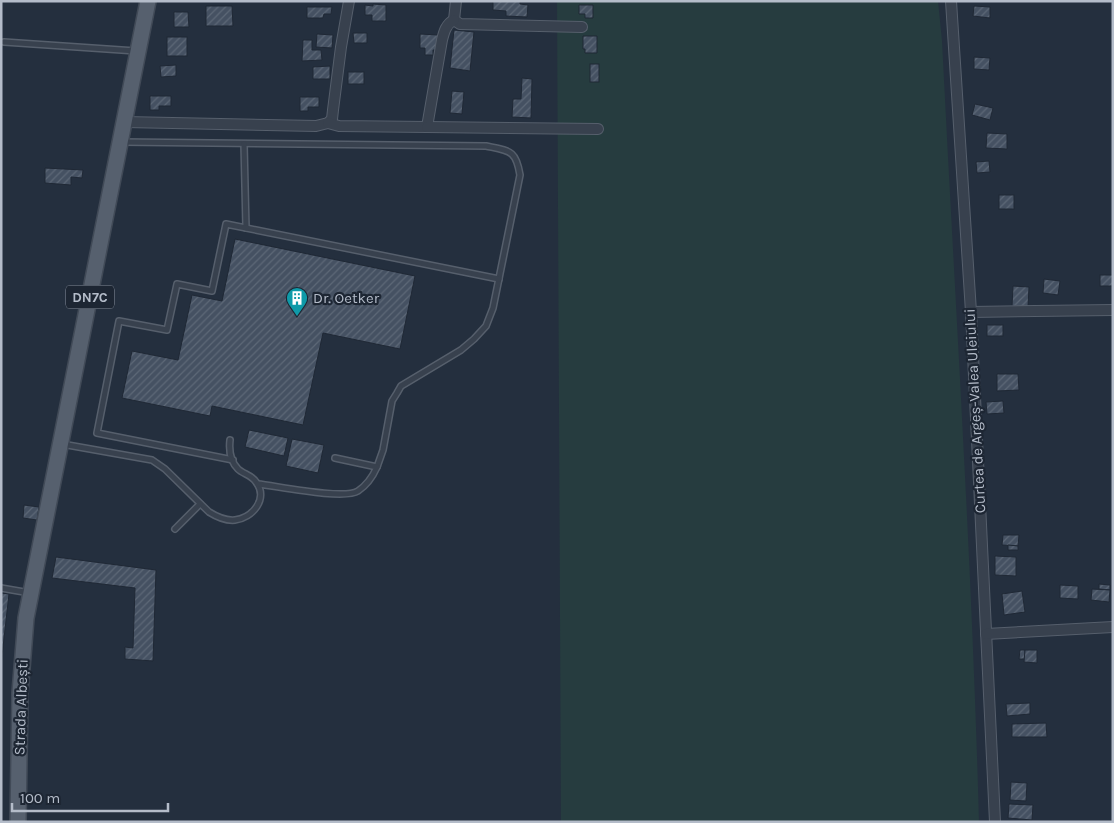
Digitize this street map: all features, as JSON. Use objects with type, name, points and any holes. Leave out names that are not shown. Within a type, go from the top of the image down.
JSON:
[{"type":"main road","name":"DN7C","points":[[30,593],[148,1]]},
{"type":"main road","name":"Strada Albești","points":[[18,822],[21,667],[30,593]]},
{"type":"street","points":[[328,124],[332,119],[349,1]]},
{"type":"street","points":[[427,127],[442,40],[446,28],[454,20],[456,1]]},
{"type":"street","name":"Curtea de Argeș-Valea Uleiului","points":[[951,1],[971,312],[995,822]]},
{"type":"street","points":[[454,20],[460,24],[582,27]]},
{"type":"street","points":[[125,122],[598,129]]},
{"type":"street","points":[[971,312],[1113,310]]},
{"type":"street","points":[[986,634],[1113,627]]},
{"type":"lane","points":[[4,42],[138,52]]},
{"type":"lane","points":[[121,142],[486,146],[514,154],[518,162],[520,175],[493,308],[486,326],[461,350],[401,386],[392,401],[383,450],[371,479],[357,492],[346,494],[258,484]]},
{"type":"lane","points":[[244,144],[246,228]]},
{"type":"lane","points":[[232,460],[97,433],[119,321],[167,330],[177,284],[212,291],[226,224],[499,279]]},
{"type":"lane","points":[[60,444],[152,460],[165,469],[216,517],[229,520],[249,516],[256,510],[260,491],[254,479],[238,469],[232,460],[229,450],[230,440]]},
{"type":"lane","points":[[335,458],[377,467]]},
{"type":"lane","points":[[175,529],[200,504]]},
{"type":"lane","points":[[1,588],[30,593]]},
{"type":"green space","points":[[557,1],[938,1],[942,41],[968,529],[979,822],[561,822]]},
{"type":"building","points":[[493,1],[520,1],[520,4],[528,5],[527,17],[506,16],[506,11],[493,10]]},
{"type":"building","points":[[373,4],[386,5],[386,21],[372,21],[372,15],[365,15],[365,5],[373,6]]},
{"type":"building","points":[[579,5],[593,5],[593,18],[585,18],[585,14],[579,14]]},
{"type":"building","points":[[206,6],[232,6],[233,26],[206,26]]},
{"type":"building","points":[[974,6],[990,7],[990,18],[973,16]]},
{"type":"building","points":[[307,7],[332,7],[331,14],[324,14],[323,18],[307,18]]},
{"type":"building","points":[[174,12],[188,12],[189,27],[174,27]]},
{"type":"building","points":[[454,30],[474,32],[470,71],[450,68]]},
{"type":"building","points":[[353,33],[367,33],[367,43],[354,43]]},
{"type":"building","points":[[317,34],[333,35],[332,48],[316,47]]},
{"type":"building","points":[[420,34],[438,35],[438,50],[433,50],[433,55],[425,55],[425,48],[420,48]]},
{"type":"building","points":[[583,36],[597,36],[597,53],[585,53],[585,49],[583,49]]},
{"type":"building","points":[[167,37],[187,37],[187,56],[167,56]]},
{"type":"building","points":[[303,40],[312,40],[312,50],[321,50],[322,60],[302,61]]},
{"type":"building","points":[[974,57],[990,58],[989,70],[974,69]]},
{"type":"building","points":[[590,64],[599,64],[599,82],[590,82]]},
{"type":"building","points":[[176,65],[176,76],[161,77],[160,66]]},
{"type":"building","points":[[330,66],[330,79],[313,79],[313,67]]},
{"type":"building","points":[[348,72],[364,72],[364,84],[348,84]]},
{"type":"building","points":[[522,78],[532,79],[531,118],[512,117],[513,99],[521,99]]},
{"type":"building","points":[[452,91],[464,92],[462,114],[450,113]]},
{"type":"building","points":[[150,96],[171,96],[171,106],[159,106],[159,110],[150,110]]},
{"type":"building","points":[[300,97],[319,97],[319,107],[308,107],[308,111],[300,111]]},
{"type":"building","points":[[975,104],[993,108],[990,120],[972,115]]},
{"type":"building","points":[[987,133],[1007,134],[1007,149],[986,148]]},
{"type":"building","points":[[989,161],[990,172],[977,173],[976,162]]},
{"type":"building","points":[[45,168],[83,170],[82,178],[71,177],[71,185],[45,183]]},
{"type":"building","points":[[999,195],[1014,195],[1014,209],[999,209]]},
{"type":"building","name":"Dr. Oetker","points":[[235,239],[415,276],[400,349],[323,333],[303,425],[212,406],[210,416],[122,398],[132,351],[178,360],[192,295],[222,301]]},
{"type":"building","points":[[1100,275],[1113,275],[1113,286],[1100,286]]},
{"type":"building","points":[[1044,279],[1060,281],[1058,295],[1043,293]]},
{"type":"building","points":[[1013,286],[1029,287],[1028,307],[1012,306]]},
{"type":"building","points":[[987,325],[1003,325],[1003,336],[987,336]]},
{"type":"building","points":[[997,374],[1018,374],[1019,390],[997,391]]},
{"type":"building","points":[[1003,401],[1004,413],[987,414],[986,402]]},
{"type":"building","points":[[249,430],[288,438],[284,456],[245,447]]},
{"type":"building","points":[[292,439],[324,445],[318,473],[286,466]]},
{"type":"building","points":[[24,505],[39,507],[37,520],[23,518]]},
{"type":"building","points":[[1003,535],[1019,535],[1018,546],[1002,545]]},
{"type":"building","points":[[1008,545],[1018,546],[1018,550],[1008,550]]},
{"type":"building","points":[[995,556],[1016,557],[1016,576],[995,575]]},
{"type":"building","points":[[56,557],[156,570],[153,661],[125,659],[125,647],[133,648],[135,588],[52,578]]},
{"type":"building","points":[[1099,584],[1110,585],[1110,590],[1099,589]]},
{"type":"building","points":[[1060,585],[1078,586],[1078,599],[1060,598]]},
{"type":"building","points":[[1092,589],[1110,590],[1109,602],[1091,600]]},
{"type":"building","points":[[1022,591],[1025,612],[1004,615],[1002,594]]},
{"type":"building","points":[[1,593],[9,594],[1,665]]},
{"type":"building","points":[[1020,650],[1025,650],[1025,659],[1019,659]]},
{"type":"building","points":[[1025,650],[1037,650],[1037,663],[1024,662]]},
{"type":"building","points":[[1030,703],[1030,714],[1007,716],[1006,704]]},
{"type":"building","points":[[1046,723],[1047,737],[1012,737],[1012,724]]},
{"type":"building","points":[[1011,782],[1027,783],[1026,801],[1010,800]]},
{"type":"building","points":[[1009,804],[1033,805],[1032,820],[1008,818]]},
{"type":"place","name":"Dr. Oetker","points":[[297,317]]}]
